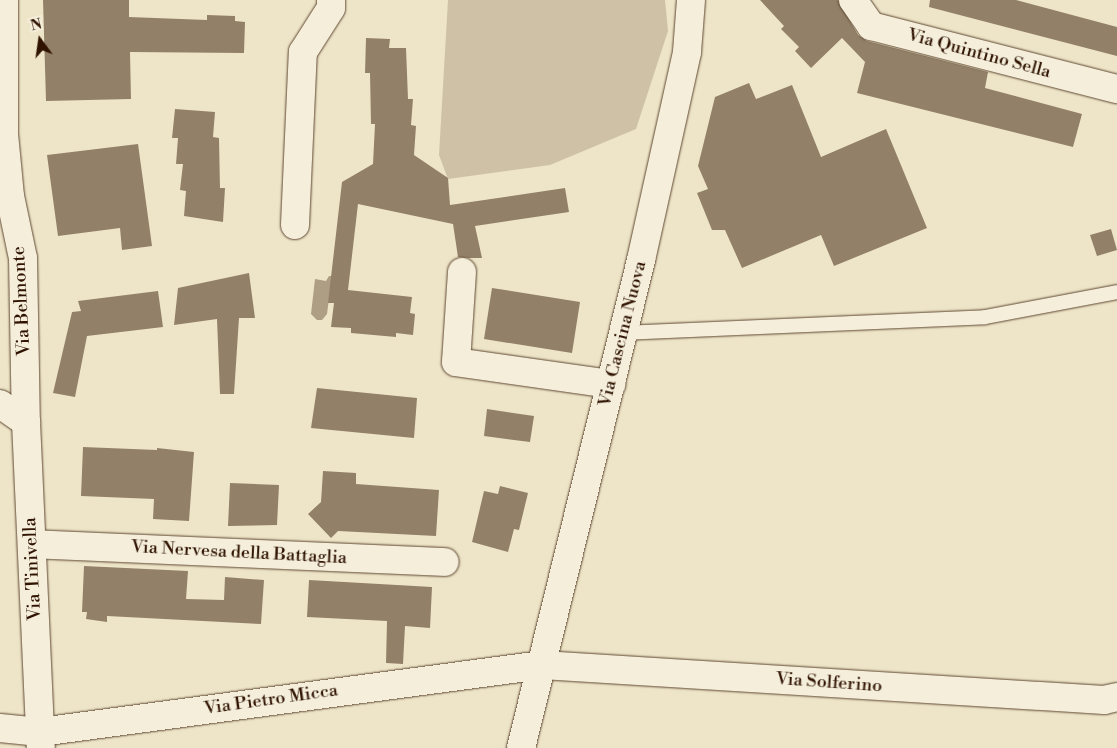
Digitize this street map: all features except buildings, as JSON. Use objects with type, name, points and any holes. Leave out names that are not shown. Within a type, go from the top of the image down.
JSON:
[{"type":"street","name":"Via Belmonte","points":[[4,0],[4,134],[10,196],[23,258],[26,422]]},
{"type":"street","points":[[295,225],[303,52],[331,8],[331,0]]},
{"type":"street","name":"Via Cascina Nuova","points":[[521,748],[611,384],[687,52],[691,0]]},
{"type":"street","name":"Via Quintino Sella","points":[[853,0],[871,26],[1117,89]]},
{"type":"street","points":[[462,272],[456,362],[611,384]]},
{"type":"street","points":[[0,404],[26,422]]},
{"type":"street","name":"Via Tinivella","points":[[26,422],[41,740]]},
{"type":"street","name":"Via Nervesa della Battaglia","points":[[32,544],[445,562]]},
{"type":"street","name":"Via Solferino","points":[[542,665],[1104,700],[1117,697]]},
{"type":"street","name":"Via Pietro Micca","points":[[0,728],[41,740],[542,665]]},
{"type":"lane","points":[[623,333],[985,317],[1117,292]]},
{"type":"shaded area","points":[[448,0],[665,0],[668,31],[636,129],[550,165],[448,179],[439,155]]},
{"type":"shaded area","points":[[329,276],[332,276],[327,314],[322,320],[317,320],[311,314],[315,279],[326,281]]}]
